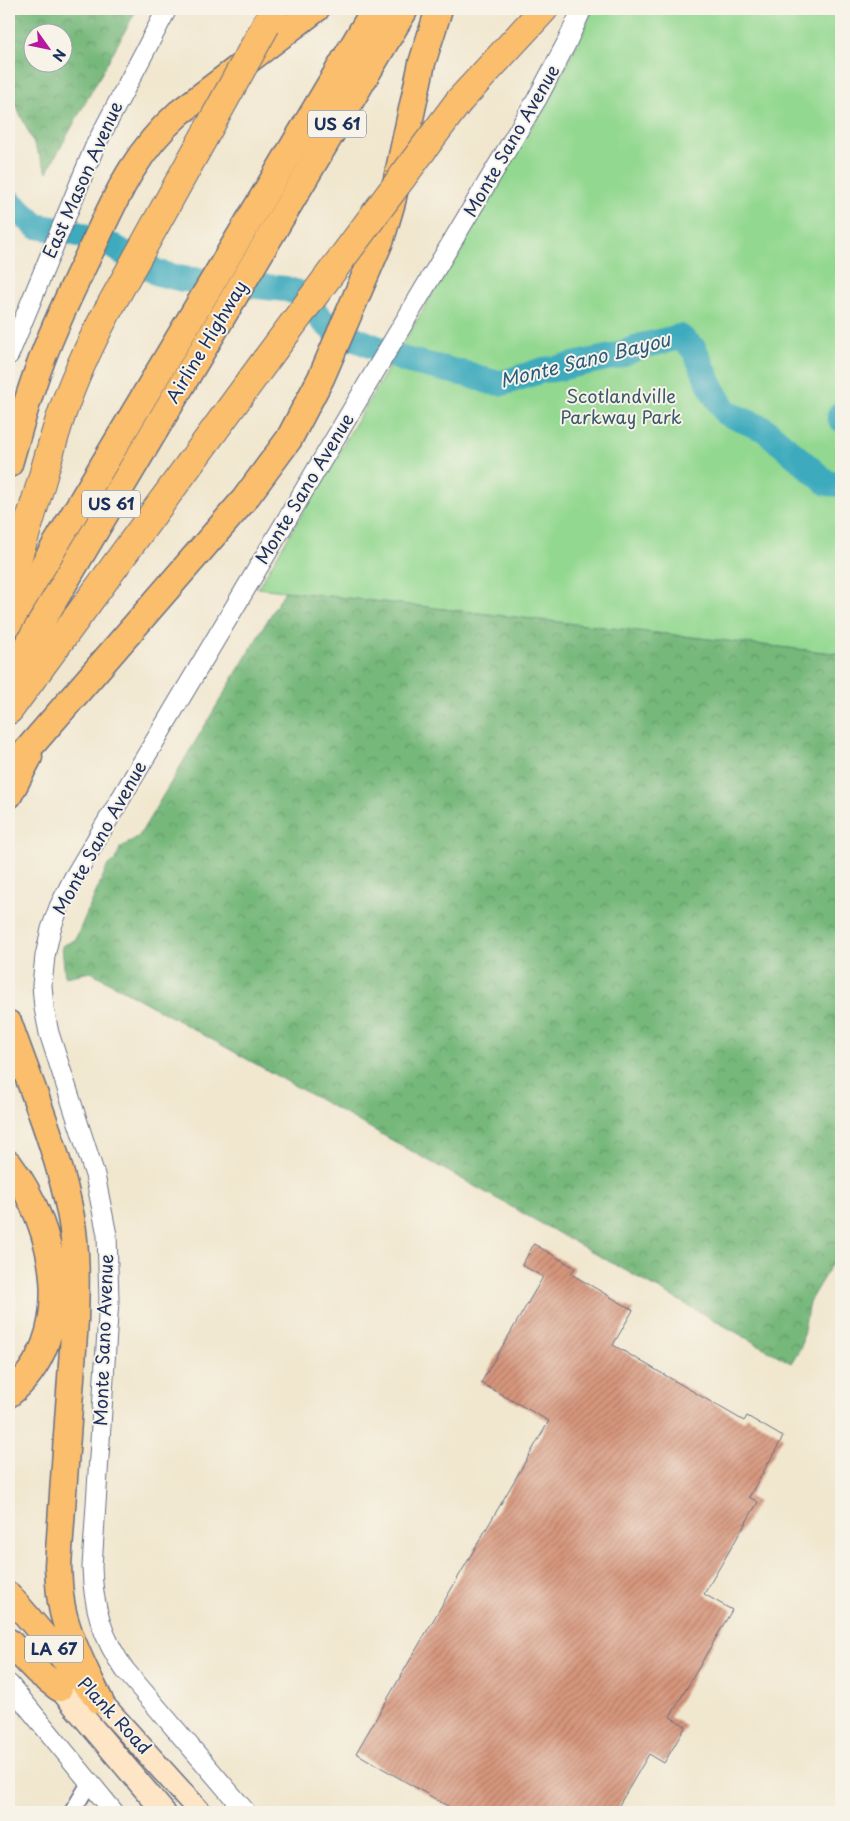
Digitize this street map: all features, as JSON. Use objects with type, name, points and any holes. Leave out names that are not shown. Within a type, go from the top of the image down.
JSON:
[{"type":"highway","points":[[9,464],[28,396],[68,297],[115,199],[139,157],[168,123],[190,104],[316,9]]},
{"type":"highway","name":"Airline Highway","points":[[9,623],[375,9]]},
{"type":"highway","name":"Airline Highway","points":[[9,676],[406,9]]},
{"type":"highway","points":[[9,771],[244,500],[289,439],[321,378],[381,239],[392,202],[422,63],[439,9]]},
{"type":"highway","points":[[9,710],[459,101],[524,9]]},
{"type":"highway","points":[[459,101],[544,9]]},
{"type":"highway","points":[[9,579],[30,522],[67,398],[85,356],[107,312],[271,14]]},
{"type":"highway","points":[[9,795],[28,760],[34,742]]},
{"type":"highway","points":[[9,1024],[59,1168],[74,1240],[76,1279],[75,1320],[58,1566],[60,1594],[66,1624],[100,1701]]},
{"type":"highway","points":[[9,1164],[29,1197],[41,1224],[51,1262],[53,1295],[50,1325],[41,1354],[30,1372],[9,1394]]},
{"type":"highway","points":[[9,1642],[37,1671],[59,1688]]},
{"type":"main road","name":"Plank Road","points":[[9,1595],[74,1672],[200,1812]]},
{"type":"main road","name":"Plank Road","points":[[9,1620],[45,1663],[59,1688],[164,1812]]},
{"type":"street","name":"East Mason Avenue","points":[[9,355],[105,126],[166,9]]},
{"type":"street","name":"Monte Sano Avenue","points":[[246,1812],[125,1670],[110,1648],[98,1616],[93,1589],[92,1567],[109,1300],[107,1234],[95,1174],[49,1033],[43,998],[45,956],[52,923],[70,884],[537,99],[582,9]]},
{"type":"street","points":[[9,1684],[114,1812]]},
{"type":"street","points":[[72,1812],[90,1782]]},
{"type":"green space","points":[[9,9],[137,9],[47,172],[9,90]]},
{"type":"green space","name":"Scotlandville Parkway Park","points":[[593,9],[841,9],[841,654],[258,588],[557,84]]},
{"type":"green space","points":[[285,591],[841,654],[841,1243],[834,1260],[809,1302],[801,1347],[791,1363],[91,972],[65,977],[62,946],[75,940],[108,865],[116,860],[120,848],[139,836]]},
{"type":"building","points":[[534,1244],[575,1268],[571,1274],[633,1310],[613,1345],[744,1421],[747,1416],[783,1437],[749,1497],[758,1502],[704,1594],[732,1610],[670,1717],[686,1726],[664,1763],[649,1754],[615,1812],[458,1812],[356,1753],[549,1421],[481,1383],[543,1277],[522,1265]]},
{"type":"waterway","name":"Monte Sano Bayou","points":[[9,201],[36,226],[72,232],[112,246],[158,273],[183,279],[286,289],[301,294],[320,318],[332,329],[405,360],[470,375],[491,382],[503,383],[543,370],[616,356],[642,346],[680,337],[694,349],[714,393],[726,413],[764,429],[827,483],[841,484]]},
{"type":"waterway","name":"Monte Sano Bayou","points":[[841,414],[841,419]]}]
